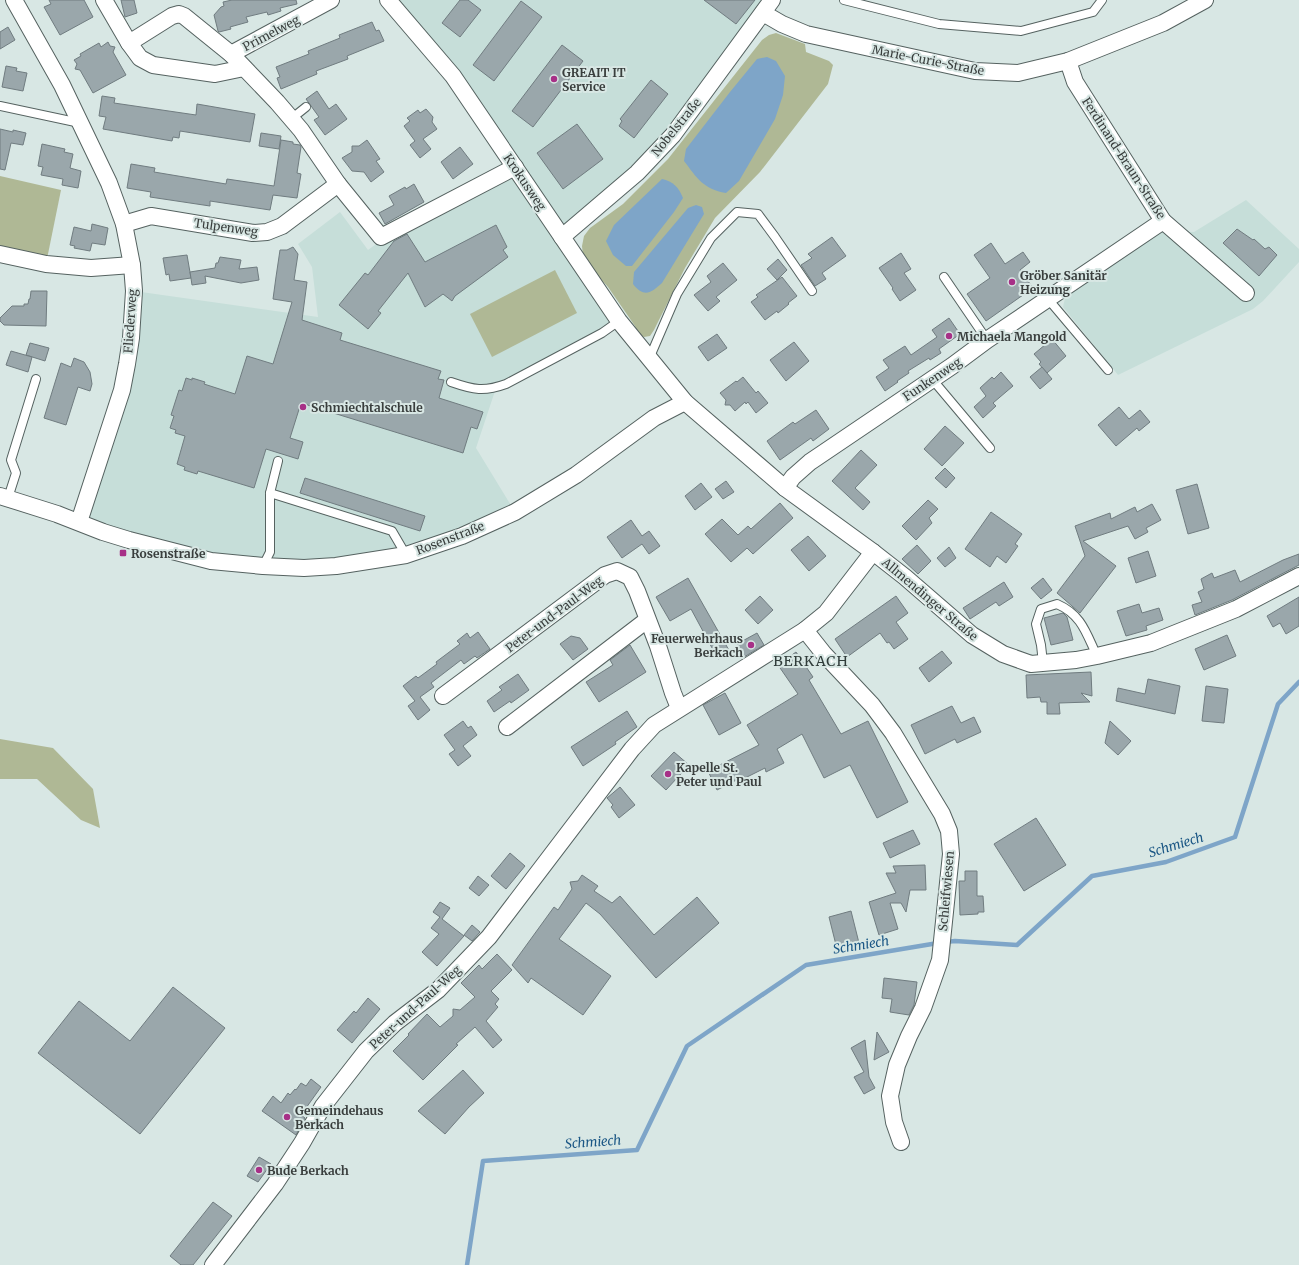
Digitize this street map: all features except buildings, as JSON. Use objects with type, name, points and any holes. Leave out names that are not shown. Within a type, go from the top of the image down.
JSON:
[{"type":"street","name":"Fliederweg","points":[[14,0],[62,85],[109,183],[124,224],[132,265],[134,291],[131,338],[126,371],[122,390],[79,522]]},
{"type":"street","points":[[104,0],[140,58],[153,65],[215,74],[244,68]]},
{"type":"street","name":"Primelweg","points":[[231,54],[332,0]]},
{"type":"street","name":"Krokusweg","points":[[388,0],[452,76],[619,321],[653,363]]},
{"type":"street","name":"Nobelstraße","points":[[562,237],[638,174],[672,135],[772,0]]},
{"type":"street","name":"Marie-Curie-Straße","points":[[763,13],[782,24],[806,34],[975,71],[1018,73],[1068,61],[1163,23],[1205,0]]},
{"type":"street","points":[[130,43],[172,16],[179,14],[184,16],[231,54],[277,102],[301,130],[338,184],[381,237],[515,167]]},
{"type":"street","name":"Ferdinand-Braun-Straße","points":[[1068,61],[1075,82],[1163,221],[1246,293]]},
{"type":"street","name":"Tulpenweg","points":[[124,224],[151,216],[250,233],[267,232],[282,226],[338,184]]},
{"type":"street","name":"Funkenweg","points":[[785,488],[793,477],[810,462],[1163,221]]},
{"type":"street","points":[[0,254],[46,264],[90,268],[132,265]]},
{"type":"street","name":"Allmendinger Straße","points":[[653,363],[685,402],[785,488],[905,577],[972,636],[1003,654],[1031,664],[1076,660],[1151,643],[1230,612],[1299,576]]},
{"type":"street","name":"Rosenstraße","points":[[4,497],[129,540],[211,560],[263,566],[304,568],[336,566],[406,554],[462,536],[515,512],[576,474],[654,418],[685,402]]},
{"type":"street","name":"Peter-und-Paul-Weg","points":[[213,1265],[275,1184],[302,1143],[323,1106],[366,1052],[395,1023],[438,990],[489,937],[632,749],[654,725],[805,630],[826,613],[873,552]]},
{"type":"street","name":"Peter-und-Paul-Weg","points":[[443,696],[605,575],[617,571],[630,577],[637,591],[679,708]]},
{"type":"street","points":[[507,727],[647,620]]},
{"type":"street","name":"Schleifwiesen","points":[[805,630],[824,654],[872,705],[893,733],[942,814],[949,831],[951,854],[940,960],[923,1008],[897,1065],[890,1096],[894,1122],[901,1142]]},
{"type":"lane","points":[[844,0],[939,24],[1021,31],[1093,12],[1102,0]]},
{"type":"lane","points":[[0,106],[80,123]]},
{"type":"lane","points":[[291,119],[306,107]]},
{"type":"lane","points":[[653,363],[677,294],[711,238],[737,212],[758,214],[812,291]]},
{"type":"lane","points":[[944,277],[987,340]]},
{"type":"lane","points":[[1048,299],[1108,370]]},
{"type":"lane","points":[[452,382],[469,388],[483,390],[496,388],[602,333],[619,321]]},
{"type":"lane","points":[[4,497],[16,473],[11,460],[36,379]]},
{"type":"lane","points":[[932,379],[990,448]]},
{"type":"lane","points":[[263,566],[270,552],[270,493],[278,461]]},
{"type":"lane","points":[[270,493],[392,531],[406,554]]},
{"type":"lane","points":[[1043,663],[1041,645],[1036,624],[1041,609],[1058,604],[1068,609],[1078,618],[1097,656]]},
{"type":"shaded area","points":[[388,0],[772,0],[673,135],[562,237],[619,321],[496,388],[476,448],[515,512],[406,555],[263,566],[79,522],[122,390],[134,291],[318,317],[312,267],[298,244],[340,212],[368,250],[379,242],[517,170]]},
{"type":"shaded area","points":[[1246,200],[1299,249],[1299,262],[1263,301],[1253,309],[1118,375],[1063,307],[1066,294],[1160,231],[1194,232]]},
{"type":"green space","points":[[776,33],[805,44],[806,52],[829,61],[833,65],[828,84],[760,172],[715,218],[685,268],[654,330],[650,336],[644,337],[638,334],[635,326],[608,287],[589,266],[583,256],[582,246],[584,236],[590,228],[623,204],[668,159],[762,40],[769,35]]},
{"type":"green space","points":[[0,176],[61,190],[46,264],[0,255]]},
{"type":"green space","points":[[555,270],[577,313],[492,357],[470,314]]},
{"type":"green space","points":[[0,739],[53,748],[93,789],[100,828],[81,820],[37,779],[0,779]]},
{"type":"water","points":[[767,57],[776,61],[785,76],[783,95],[775,119],[739,181],[726,193],[712,189],[697,178],[684,161],[686,149],[757,59]]},
{"type":"water","points":[[662,179],[669,181],[675,186],[680,191],[683,198],[632,266],[626,266],[613,255],[606,241],[614,225]]},
{"type":"water","points":[[696,205],[702,207],[704,214],[662,283],[651,291],[641,291],[633,284],[634,272],[688,208]]},
{"type":"waterway","name":"Schmiech","points":[[945,942],[955,941],[1017,945],[1092,876],[1166,862],[1235,837],[1278,704],[1299,682]]},
{"type":"waterway","name":"Schmiech","points":[[467,1265],[483,1161],[637,1150],[687,1046],[806,965],[938,943]]},
{"type":"place","name":"GREAIT IT Service","points":[[554,79]]},
{"type":"place","name":"Gröber Sanitär Heizung","points":[[1012,282]]},
{"type":"place","name":"Michaela Mangold","points":[[949,336]]},
{"type":"place","name":"Schmiechtalschule","points":[[303,407]]},
{"type":"place","name":"Rosenstraße","points":[[123,553]]},
{"type":"place","name":"Feuerwehrhaus Berkach","points":[[751,645]]},
{"type":"place","name":"Kapelle St. Peter und Paul","points":[[668,774]]},
{"type":"place","name":"Gemeindehaus Berkach","points":[[287,1117]]},
{"type":"place","name":"Bude Berkach","points":[[259,1170]]},
{"type":"district","name":"BERKACH","points":[[811,661]]}]
